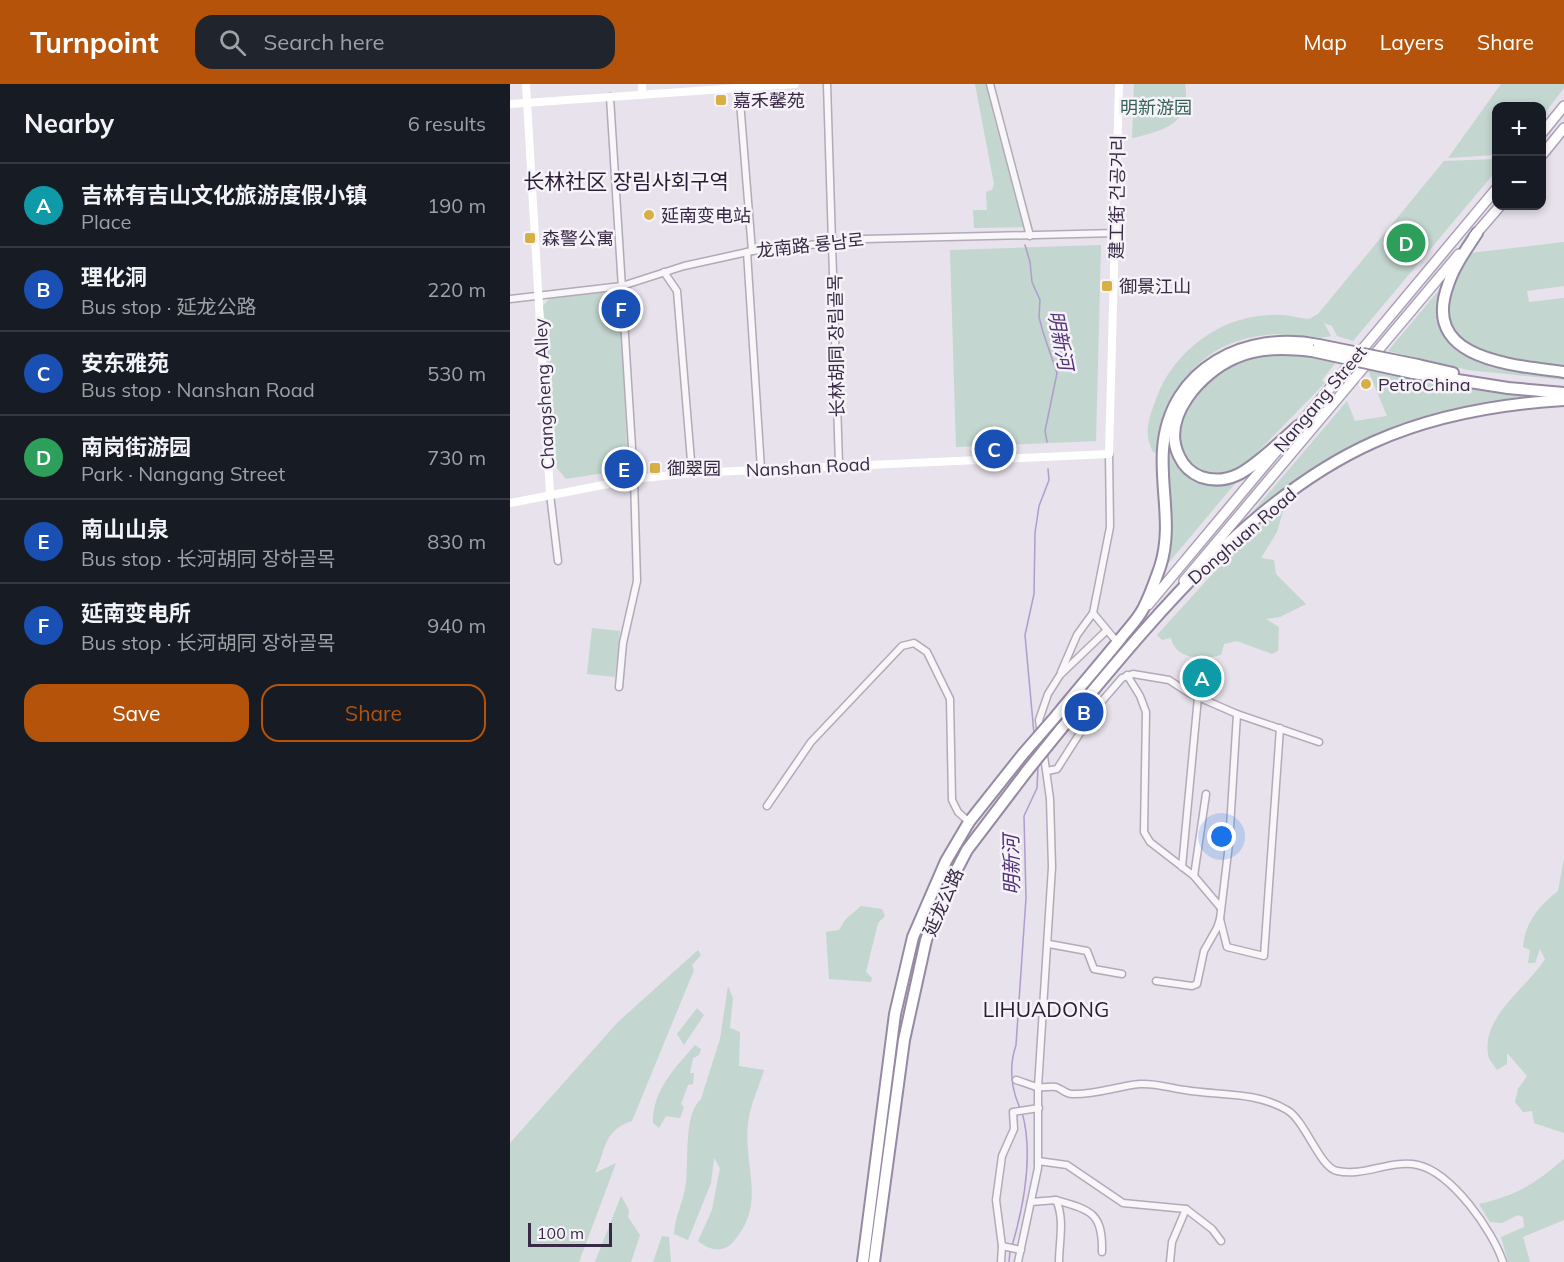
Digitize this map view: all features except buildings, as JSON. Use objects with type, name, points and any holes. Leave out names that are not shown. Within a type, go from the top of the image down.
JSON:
[{"type":"highway","points":[[1477,233],[1454,270],[1444,296],[1443,316],[1451,335],[1465,349],[1486,359],[1564,372]]},
{"type":"highway","name":"Donghuan Road","points":[[1143,611],[1163,553],[1166,513],[1163,448],[1170,418],[1182,394],[1197,374],[1217,359],[1241,347],[1278,341],[1315,348]]},
{"type":"highway","points":[[1298,426],[1238,475],[1222,479],[1206,478],[1190,471],[1181,461],[1174,444],[1176,423],[1184,404],[1204,379],[1218,367],[1251,352],[1315,348],[1497,386],[1564,393]]},
{"type":"highway","points":[[1415,369],[1564,385]]},
{"type":"highway","name":"Donghuan Road","points":[[1162,608],[1287,494],[1372,443],[1438,419],[1467,412],[1511,403],[1564,400]]},
{"type":"highway","name":"延龙公路","points":[[874,1262],[904,1040],[926,940],[945,892],[967,850],[1027,771],[1162,608]]},
{"type":"highway","name":"延龙公路","points":[[863,1262],[901,984],[913,937],[928,899],[969,822],[1143,611]]},
{"type":"main road","points":[[1546,128],[1564,106]]},
{"type":"main road","points":[[1546,150],[1564,128]]},
{"type":"main road","name":"Nangang Street","points":[[1143,611],[1492,194]]},
{"type":"main road","name":"Nangang Street","points":[[1162,608],[1497,210]]},
{"type":"street","name":"Changsheng Alley","points":[[526,84],[550,494]]},
{"type":"street","points":[[633,84],[637,95]]},
{"type":"street","points":[[637,95],[642,84]]},
{"type":"street","points":[[510,104],[795,84]]},
{"type":"street","name":"长林胡同 장림골목","points":[[827,84],[839,465]]},
{"type":"street","points":[[990,84],[1030,236]]},
{"type":"street","name":"建工街 건공거리","points":[[1109,454],[1119,84]]},
{"type":"street","points":[[739,89],[761,469]]},
{"type":"street","points":[[610,97],[634,479],[637,592],[623,643],[618,687]]},
{"type":"street","name":"龙南路 룡남로","points":[[510,299],[622,286],[664,272],[749,251],[865,239],[1116,233]]},
{"type":"street","points":[[664,272],[677,291],[692,473]]},
{"type":"street","points":[[1060,675],[1077,635],[1093,613],[1110,526],[1109,454]]},
{"type":"street","name":"Nanshan Road","points":[[510,503],[634,479],[692,473],[1109,454]]},
{"type":"street","points":[[550,494],[558,561]]},
{"type":"street","points":[[1093,613],[1117,642]]},
{"type":"street","points":[[1001,1262],[1011,1248],[1031,1202],[1038,1161],[1040,1108],[1038,1087],[1049,944],[1052,867],[1047,771],[1039,720],[1051,687],[1060,675],[1106,631]]},
{"type":"street","points":[[767,806],[811,742],[902,646],[914,643],[927,652],[950,699],[952,800],[958,812],[969,822]]},
{"type":"street","points":[[1047,771],[1053,771],[1063,762],[1096,708],[1116,684],[1127,675],[1169,680],[1198,697],[1237,714],[1319,742]]},
{"type":"street","points":[[1127,675],[1140,696],[1146,712],[1144,832],[1150,842],[1194,876],[1221,908]]},
{"type":"street","points":[[1182,867],[1198,697]]},
{"type":"street","points":[[1086,699],[1096,708]]},
{"type":"street","points":[[1156,981],[1192,986],[1197,984],[1204,951],[1220,919],[1229,844],[1237,714]]},
{"type":"street","points":[[1220,919],[1227,946],[1264,956],[1280,728]]},
{"type":"street","points":[[1194,876],[1206,794]]},
{"type":"street","points":[[1049,944],[1084,950],[1089,954],[1094,969],[1122,974]]},
{"type":"street","points":[[1016,1080],[1038,1087],[1056,1087],[1070,1094],[1139,1084],[1167,1085],[1185,1090],[1239,1094],[1288,1110],[1319,1150],[1326,1166],[1335,1171],[1356,1173],[1383,1166],[1418,1165],[1449,1184],[1482,1220],[1496,1241],[1503,1262]]},
{"type":"street","points":[[1018,1262],[1011,1248],[996,1200],[1000,1167],[1014,1130],[1012,1112],[1040,1108]]},
{"type":"street","points":[[1038,1161],[1067,1165],[1092,1184],[1131,1206],[1186,1209],[1212,1229],[1221,1241]]},
{"type":"street","points":[[1031,1202],[1056,1200],[1094,1214],[1100,1223],[1102,1252]]},
{"type":"street","points":[[1056,1200],[1060,1208],[1059,1262]]},
{"type":"street","points":[[1170,1262],[1172,1242],[1186,1209]]},
{"type":"green space","points":[[975,84],[988,84],[994,118],[1025,227],[974,228],[973,210],[987,210],[986,192],[992,190],[994,184]]},
{"type":"green space","name":"明新游园","points":[[1134,84],[1185,84],[1186,97],[1180,116],[1165,128],[1132,138]]},
{"type":"green space","points":[[1501,84],[1564,84],[1564,88],[1546,112],[1546,102],[1492,102],[1492,155],[1448,158]]},
{"type":"green space","points":[[1492,159],[1492,176],[1353,341],[1337,336],[1332,326],[1324,323],[1331,336],[1316,338],[1267,335],[1243,339],[1223,347],[1190,373],[1178,390],[1161,430],[1157,453],[1153,452],[1148,438],[1151,413],[1164,382],[1187,351],[1218,329],[1235,321],[1277,315],[1309,319],[1318,314],[1444,161]]},
{"type":"green space","points":[[1564,242],[1564,286],[1527,291],[1529,302],[1564,298],[1564,370],[1484,357],[1474,352],[1457,334],[1449,311],[1457,276],[1470,253]]},
{"type":"green space","points":[[1101,245],[1096,441],[956,447],[950,250]]},
{"type":"green space","points":[[1444,284],[1440,304],[1442,319],[1452,343],[1464,355],[1490,367],[1521,373],[1564,376],[1564,380],[1468,370],[1388,351]]},
{"type":"green space","points":[[614,290],[620,296],[628,469],[566,479],[557,468],[543,306],[550,298]]},
{"type":"green space","points":[[1290,352],[1338,360],[1322,380],[1325,383],[1243,467],[1217,474],[1201,472],[1195,468],[1184,454],[1178,435],[1181,420],[1193,397],[1221,370],[1244,358]]},
{"type":"green space","points":[[1370,368],[1455,386],[1535,394],[1537,397],[1460,409],[1371,439],[1223,542],[1244,522],[1347,401],[1355,421],[1387,416],[1368,370]]},
{"type":"green space","points":[[1170,446],[1177,462],[1185,471],[1238,480],[1165,567],[1166,447]]},
{"type":"green space","points":[[1284,508],[1277,532],[1261,558],[1274,560],[1276,574],[1306,604],[1280,617],[1266,619],[1279,627],[1278,651],[1272,654],[1237,641],[1224,644],[1221,655],[1199,658],[1178,651],[1171,638],[1162,640],[1157,635],[1237,547]]},
{"type":"green space","points":[[592,628],[620,631],[615,677],[587,674]]},
{"type":"green space","points":[[1564,858],[1564,1133],[1534,1123],[1532,1111],[1523,1112],[1515,1102],[1518,1089],[1527,1076],[1507,1053],[1507,1064],[1497,1070],[1488,1056],[1488,1040],[1499,1015],[1545,959],[1540,949],[1535,963],[1528,963],[1530,950],[1523,947],[1524,938],[1534,915],[1558,891]]},
{"type":"green space","points":[[861,906],[882,909],[885,916],[878,923],[866,972],[872,978],[871,982],[829,979],[826,932],[839,930],[845,920]]},
{"type":"green space","points":[[698,950],[701,955],[692,965],[694,970],[632,1121],[610,1135],[604,1149],[595,1173],[616,1163],[579,1262],[510,1262],[510,1143],[618,1022]]},
{"type":"green space","points":[[728,986],[733,998],[730,1028],[740,1032],[739,1066],[764,1070],[748,1123],[747,1139],[752,1198],[749,1212],[744,1227],[734,1241],[725,1248],[716,1249],[707,1247],[698,1241],[712,1210],[720,1168],[714,1158],[711,1183],[688,1240],[674,1234],[685,1189],[691,1117],[701,1099],[720,1039]]},
{"type":"green space","points":[[697,1008],[704,1015],[684,1045],[677,1034]]},
{"type":"green space","points":[[695,1045],[701,1049],[699,1055],[693,1058],[690,1073],[694,1073],[693,1084],[688,1085],[681,1104],[684,1107],[680,1118],[666,1116],[659,1128],[653,1123],[656,1101],[666,1081]]},
{"type":"green space","points":[[1564,1159],[1564,1220],[1523,1237],[1530,1262],[1508,1262],[1501,1237],[1524,1227],[1523,1217],[1518,1215],[1502,1223],[1490,1222],[1479,1204],[1525,1188]]},
{"type":"green space","points":[[621,1196],[629,1210],[628,1217],[640,1235],[631,1262],[595,1262]]},
{"type":"green space","points":[[662,1236],[669,1237],[671,1262],[653,1262]]},
{"type":"waterway","name":"明新河","points":[[1025,245],[1032,282],[1040,300],[1039,317],[1057,373],[1045,431],[1047,442]]},
{"type":"waterway","name":"明新河","points":[[1034,734],[1025,635],[1034,594],[1035,533],[1039,506],[1049,480],[1048,469]]},
{"type":"waterway","name":"明新河","points":[[1020,1108],[1013,1085],[1012,1069],[1016,1045],[1026,898],[1024,816],[1037,788],[1038,766]]},
{"type":"waterway","name":"明新河","points":[[1012,1246],[1026,1180],[1027,1145],[1022,1112]]},
{"type":"waterway","name":"明新河","points":[[1009,1262],[1010,1251]]},
{"type":"place","name":"嘉禾馨苑","points":[[721,100]]},
{"type":"place","name":"延南变电站","points":[[649,215]]},
{"type":"place","name":"森警公寓","points":[[530,238]]},
{"type":"place","name":"南岗街游园","points":[[1406,243]]},
{"type":"place","name":"御景江山","points":[[1107,286]]},
{"type":"place","name":"延南变电所","points":[[621,309]]},
{"type":"place","name":"PetroChina","points":[[1366,384]]},
{"type":"place","name":"安东雅苑","points":[[994,449]]},
{"type":"place","name":"御翠园","points":[[655,468]]},
{"type":"place","name":"南山山泉","points":[[624,469]]},
{"type":"place","name":"吉林有吉山文化旅游度假小镇","points":[[1202,678]]},
{"type":"place","name":"理化洞","points":[[1084,712]]},
{"type":"district","name":"长林社区 장림사회구역","points":[[626,181]]},
{"type":"district","name":"LIHUADONG","points":[[1046,1009]]}]
